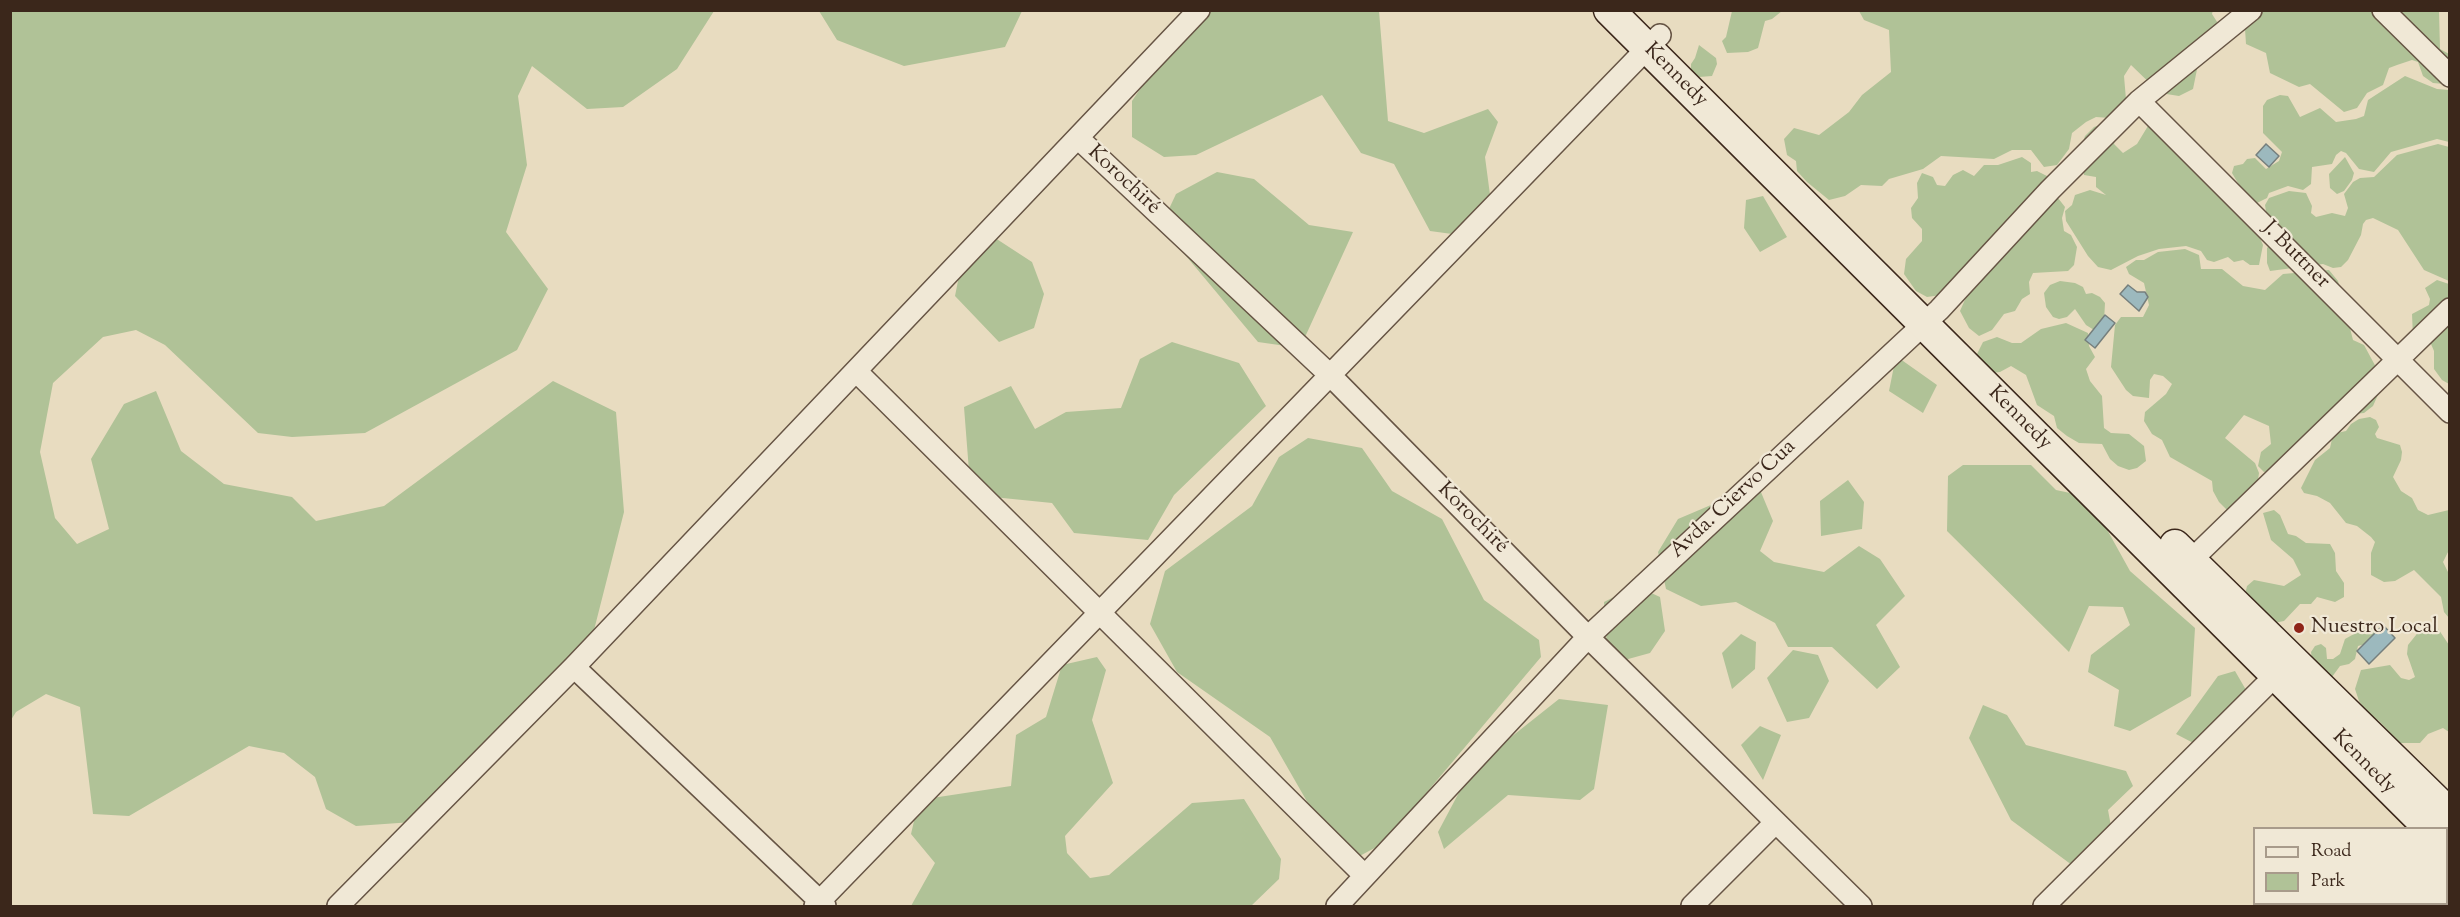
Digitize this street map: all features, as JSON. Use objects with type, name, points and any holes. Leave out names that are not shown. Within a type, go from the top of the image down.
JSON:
[{"type":"main road","name":"Kennedy","points":[[1609,10],[1654,42],[2183,568],[2283,668],[2428,827]]},
{"type":"main road","name":"Kennedy","points":[[1635,10],[1654,42]]},
{"type":"main road","name":"Kennedy","points":[[2283,668],[2450,814]]},
{"type":"street","points":[[338,906],[574,667],[1199,10]]},
{"type":"street","name":"Avda. Ciervo Cua","points":[[1337,906],[1588,637],[1931,317],[2050,190],[2139,100],[2251,10]]},
{"type":"street","points":[[2383,10],[2450,76]]},
{"type":"street","points":[[574,667],[820,905],[1654,42]]},
{"type":"street","name":"J. Buttner","points":[[2139,100],[2450,412]]},
{"type":"street","name":"Korochiré","points":[[1078,138],[1331,376],[1588,637],[1861,906]]},
{"type":"street","points":[[2183,568],[2450,309]]},
{"type":"street","points":[[856,371],[1365,876]]},
{"type":"street","points":[[2044,906],[2283,668]]},
{"type":"street","points":[[1692,906],[1775,823]]},
{"type":"green space","points":[[1732,10],[1782,11],[1772,19],[1765,21],[1758,48],[1748,52],[1727,53],[1722,41],[1726,37]]},
{"type":"green space","points":[[2213,10],[2212,14],[2221,28],[2202,45],[2193,89],[2179,96],[2160,93],[2131,65],[2124,76],[2127,111],[2110,118],[2096,117],[2086,122],[2072,133],[2069,149],[2057,165],[2044,167],[2031,150],[2012,150],[1994,159],[1941,156],[1923,169],[1889,179],[1882,186],[1861,185],[1845,196],[1829,200],[1807,182],[1797,171],[1796,161],[1787,155],[1784,139],[1794,128],[1819,135],[1849,112],[1862,95],[1891,72],[1889,30],[1864,20],[1859,11]]},
{"type":"green space","points":[[11,11],[714,11],[677,69],[623,107],[587,109],[532,66],[518,96],[527,165],[506,232],[548,289],[517,350],[365,433],[292,437],[258,433],[165,345],[136,330],[103,337],[53,383],[40,452],[55,518],[77,544],[109,529],[91,459],[124,404],[156,391],[181,451],[224,484],[292,497],[316,521],[384,506],[553,381],[616,412],[624,512],[592,638],[483,775],[427,821],[356,826],[326,809],[315,777],[284,753],[249,746],[129,816],[93,814],[80,707],[46,694],[16,712],[11,720]]},
{"type":"green space","points":[[819,11],[1022,11],[1005,47],[904,66],[837,40]]},
{"type":"green space","points":[[1207,11],[1379,11],[1388,121],[1424,133],[1488,109],[1498,122],[1485,157],[1492,210],[1467,236],[1430,231],[1394,164],[1361,153],[1322,95],[1196,155],[1164,157],[1132,137],[1132,101],[1152,71]]},
{"type":"green space","points":[[2247,11],[2439,11],[2440,49],[2449,54],[2449,76],[2444,84],[2433,83],[2423,76],[2418,62],[2412,60],[2397,65],[2389,68],[2383,85],[2367,93],[2357,108],[2344,112],[2310,84],[2299,87],[2270,73],[2266,53],[2246,44],[2245,29],[2251,19]]},
{"type":"green space","points":[[1699,45],[1716,58],[1717,64],[1712,76],[1699,77],[1691,71],[1691,64]]},
{"type":"green space","points":[[2405,76],[2437,89],[2449,90],[2449,142],[2437,139],[2391,152],[2374,172],[2359,169],[2346,153],[2341,151],[2336,155],[2332,164],[2312,167],[2311,184],[2303,190],[2288,186],[2269,193],[2267,198],[2257,203],[2248,200],[2232,173],[2234,166],[2243,164],[2247,159],[2255,158],[2266,169],[2279,161],[2282,152],[2263,133],[2263,106],[2267,100],[2280,95],[2288,96],[2300,117],[2320,108],[2336,122],[2356,119],[2364,116],[2368,100]]},
{"type":"green space","points":[[2151,121],[2205,178],[2211,188],[2222,191],[2257,231],[2263,245],[2259,265],[2250,265],[2243,260],[2234,262],[2228,257],[2214,262],[2207,260],[2201,251],[2186,246],[2159,249],[2138,256],[2111,270],[2098,267],[2088,256],[2066,221],[2065,211],[2072,205],[2075,195],[2090,190],[2106,195],[2096,187],[2096,177],[2084,175],[2081,148],[2085,136],[2094,127],[2105,123],[2118,126],[2114,144],[2123,153],[2137,144]]},
{"type":"green space","points":[[2438,144],[2449,147],[2449,281],[2424,270],[2398,230],[2373,218],[2366,220],[2363,224],[2361,235],[2348,260],[2341,267],[2333,268],[2323,264],[2270,271],[2267,263],[2267,248],[2271,244],[2265,205],[2269,198],[2289,191],[2306,193],[2312,206],[2311,213],[2316,217],[2332,213],[2345,216],[2348,208],[2344,194],[2353,182],[2360,178],[2374,177],[2397,155]]},
{"type":"green space","points":[[2022,157],[2031,163],[2031,172],[2037,171],[2049,177],[2051,189],[2065,207],[2062,218],[2064,231],[2071,235],[2077,247],[2074,265],[2068,271],[2033,273],[2029,282],[2030,294],[2022,299],[2015,311],[2004,314],[1992,330],[1979,336],[1969,328],[1960,311],[1982,261],[1966,265],[1941,295],[1927,297],[1916,291],[1904,274],[1906,259],[1922,241],[1922,229],[1912,218],[1911,208],[1918,198],[1917,183],[1922,173],[1933,177],[1937,185],[1945,186],[1953,175],[1963,170],[1974,176],[1984,165],[1998,165]]},
{"type":"green space","points":[[2345,157],[2354,173],[2344,191],[2337,194],[2330,188],[2329,174]]},
{"type":"green space","points":[[1217,172],[1254,179],[1309,225],[1353,232],[1300,348],[1258,342],[1161,226],[1176,194]]},
{"type":"green space","points":[[1763,196],[1787,237],[1760,252],[1744,228],[1746,200]]},
{"type":"green space","points":[[989,234],[1032,262],[1044,294],[1034,328],[999,342],[955,296],[962,261]]},
{"type":"green space","points":[[2185,249],[2199,255],[2201,269],[2222,269],[2243,286],[2265,290],[2283,274],[2329,270],[2338,281],[2353,340],[2364,345],[2377,369],[2381,388],[2373,406],[2364,413],[2345,415],[2272,471],[2264,472],[2258,466],[2261,452],[2271,444],[2269,426],[2244,415],[2225,438],[2255,463],[2259,473],[2255,502],[2259,510],[2251,518],[2238,521],[2219,502],[2213,491],[2212,481],[2170,457],[2162,440],[2152,434],[2144,421],[2145,412],[2166,394],[2172,384],[2163,376],[2154,374],[2150,380],[2149,398],[2133,396],[2126,390],[2111,367],[2115,325],[2121,317],[2143,317],[2149,305],[2144,283],[2129,274],[2126,267],[2136,260],[2144,260],[2158,252]]},
{"type":"green space","points":[[2437,280],[2449,284],[2449,384],[2442,380],[2434,369],[2434,351],[2431,344],[2421,344],[2413,337],[2412,314],[2429,305],[2430,299],[2425,288]]},
{"type":"green space","points":[[2060,281],[2075,283],[2083,287],[2086,294],[2092,293],[2100,297],[2105,303],[2104,322],[2094,330],[2086,325],[2075,309],[2067,317],[2059,319],[2053,317],[2046,307],[2044,293],[2050,285]]},
{"type":"green space","points":[[2066,323],[2088,333],[2089,346],[2095,357],[2086,369],[2090,381],[2102,396],[2104,428],[2111,433],[2129,434],[2144,446],[2146,461],[2137,468],[2129,470],[2118,466],[2110,459],[2102,444],[2079,443],[2057,428],[2054,416],[2037,405],[2026,375],[2011,366],[2000,372],[1985,374],[1975,358],[1983,342],[1997,337],[2012,343],[2021,343],[2041,329]]},
{"type":"green space","points":[[1172,342],[1239,363],[1266,406],[1174,495],[1148,540],[1074,533],[1052,503],[983,496],[970,484],[964,407],[1011,386],[1035,429],[1066,412],[1121,408],[1140,359]]},
{"type":"green space","points":[[1896,356],[1937,385],[1923,413],[1889,391]]},
{"type":"green space","points":[[2370,417],[2376,420],[2379,427],[2375,434],[2377,438],[2400,445],[2401,460],[2393,477],[2401,491],[2412,498],[2418,510],[2428,515],[2449,510],[2449,550],[2443,562],[2449,574],[2449,618],[2444,612],[2441,597],[2414,570],[2395,581],[2384,582],[2371,575],[2371,553],[2375,542],[2371,537],[2357,526],[2346,523],[2330,503],[2317,496],[2304,493],[2301,488],[2315,460],[2330,448],[2332,439],[2337,433],[2346,431],[2359,419]]},
{"type":"green space","points":[[1308,438],[1362,448],[1392,491],[1442,519],[1484,600],[1539,640],[1541,657],[1384,843],[1354,859],[1336,852],[1270,737],[1177,672],[1150,624],[1165,571],[1252,506],[1279,457]]},
{"type":"green space","points":[[1963,465],[2031,465],[2056,490],[2089,497],[2130,571],[2195,628],[2191,696],[2130,731],[2114,726],[2119,690],[2088,672],[2091,655],[2130,625],[2123,607],[2089,606],[2069,652],[1947,531],[1948,476]]},
{"type":"green space","points":[[1848,480],[1864,502],[1862,529],[1821,536],[1820,501]]},
{"type":"green space","points":[[1758,485],[1773,521],[1760,551],[1774,562],[1824,572],[1859,546],[1880,559],[1905,596],[1876,625],[1900,667],[1877,689],[1832,647],[1788,647],[1775,623],[1736,602],[1701,606],[1666,589],[1658,552],[1678,519]]},
{"type":"green space","points":[[2274,510],[2280,515],[2288,534],[2306,543],[2330,544],[2335,553],[2336,571],[2344,583],[2344,597],[2335,602],[2317,597],[2311,604],[2300,604],[2284,621],[2269,624],[2245,595],[2247,586],[2254,580],[2284,586],[2301,575],[2293,559],[2271,540],[2263,513]]},
{"type":"green space","points":[[1636,586],[1660,597],[1665,631],[1650,653],[1621,661],[1607,649],[1604,602]]},
{"type":"green space","points":[[2435,624],[2449,645],[2449,732],[2443,728],[2428,734],[2420,743],[2400,743],[2378,720],[2371,719],[2359,701],[2355,689],[2361,670],[2390,665],[2401,678],[2409,680],[2415,677],[2407,654],[2408,645],[2424,625]]},
{"type":"green space","points":[[2370,625],[2374,628],[2375,637],[2369,643],[2358,646],[2355,659],[2349,664],[2340,666],[2332,677],[2324,682],[2312,660],[2311,652],[2315,646],[2321,644],[2326,648],[2327,659],[2333,659],[2340,654],[2345,639]]},
{"type":"green space","points":[[1741,634],[1756,642],[1755,669],[1732,689],[1722,653]]},
{"type":"green space","points":[[1793,650],[1818,655],[1829,681],[1809,718],[1787,722],[1767,678]]},
{"type":"green space","points":[[1097,657],[1106,670],[1092,720],[1113,783],[1065,836],[1067,853],[1090,878],[1109,875],[1192,803],[1244,799],[1281,859],[1279,879],[1251,906],[911,906],[935,863],[911,834],[919,800],[1011,786],[1016,735],[1046,717],[1062,665]]},
{"type":"green space","points":[[2235,671],[2253,702],[2234,732],[2203,748],[2176,734],[2218,676]]},
{"type":"green space","points":[[1559,699],[1608,705],[1594,789],[1580,800],[1508,795],[1444,849],[1438,832],[1472,768]]},
{"type":"green space","points":[[1983,705],[2007,715],[2026,745],[2126,771],[2133,786],[2108,810],[2115,848],[2076,868],[2011,820],[1969,738]]},
{"type":"green space","points":[[1760,726],[1781,735],[1763,780],[1741,745]]},
{"type":"water","points":[[2266,144],[2279,156],[2269,167],[2256,155]]},
{"type":"water","points":[[2128,285],[2137,292],[2145,292],[2148,297],[2139,311],[2120,294]]},
{"type":"water","points":[[2105,315],[2115,323],[2095,348],[2085,340]]},
{"type":"water","points":[[2383,625],[2395,638],[2369,664],[2357,651]]},
{"type":"place","name":"Nuestro Local","points":[[2299,628]]}]
